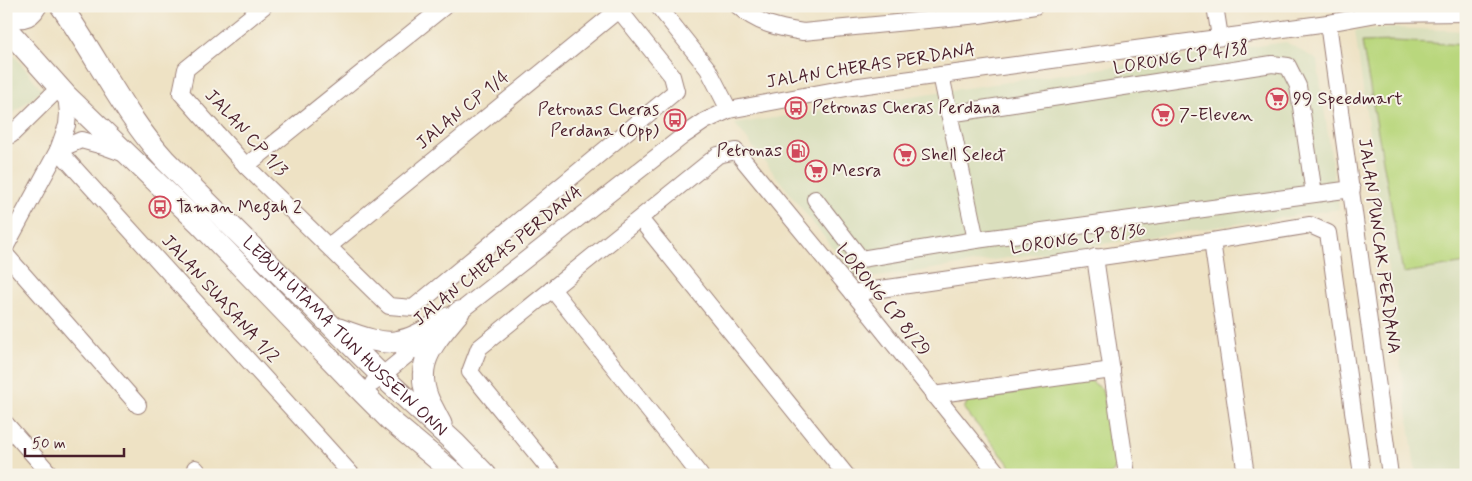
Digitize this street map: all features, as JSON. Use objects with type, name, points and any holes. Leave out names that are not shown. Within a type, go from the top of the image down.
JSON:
[{"type":"main road","points":[[6,12],[22,18],[30,14],[36,6]]},
{"type":"main road","name":"LEBUH UTAMA TUN HUSSEIN ONN","points":[[62,6],[137,125],[166,161],[331,326],[378,379],[456,444],[486,475]]},
{"type":"main road","points":[[72,6],[124,82],[137,125]]},
{"type":"main road","name":"LEBUH UTAMA TUN HUSSEIN ONN","points":[[6,28],[62,91],[200,224],[390,420],[420,443],[456,475]]},
{"type":"main road","points":[[331,326],[364,338],[385,343],[404,341],[459,312]]},
{"type":"main road","points":[[456,444],[439,420],[425,392],[422,377],[424,363],[430,348],[459,312]]},
{"type":"main road","points":[[303,331],[325,345],[359,379],[367,383],[378,379]]},
{"type":"main road","points":[[378,379],[375,393],[416,435],[420,443]]},
{"type":"street","name":"JALAN CP 1/3","points":[[264,6],[186,69],[181,93],[246,166],[389,306],[413,308],[676,91],[672,76],[619,7]]},
{"type":"street","points":[[246,166],[445,6]]},
{"type":"street","points":[[658,6],[708,69],[729,110]]},
{"type":"street","points":[[738,6],[756,20],[775,27],[803,32],[980,15],[1035,6]]},
{"type":"street","points":[[1215,6],[1220,37]]},
{"type":"street","name":"JALAN CP 1/4","points":[[329,246],[619,7]]},
{"type":"street","name":"JALAN CHERAS PERDANA","points":[[378,379],[459,312],[683,136],[705,121],[729,110],[852,87],[1328,23],[1377,14],[1466,13]]},
{"type":"street","name":"JALAN PUNCAK PERDANA","points":[[1328,23],[1390,475]]},
{"type":"street","name":"LORONG CP 4/38","points":[[949,114],[1272,64],[1288,66],[1298,86],[1314,194]]},
{"type":"street","points":[[941,75],[976,240]]},
{"type":"street","points":[[6,134],[12,135],[62,91],[68,108],[67,125],[58,150],[6,246]]},
{"type":"street","points":[[58,150],[82,140],[129,156]]},
{"type":"street","name":"JALAN SUASANA 1/2","points":[[58,150],[352,475]]},
{"type":"street","name":"LORONG CP 8/29","points":[[640,219],[718,155],[736,151],[999,475]]},
{"type":"street","points":[[814,199],[860,259],[976,240],[1352,189]]},
{"type":"street","points":[[554,475],[470,372],[479,348],[640,219],[846,475]]},
{"type":"street","name":"LORONG CP 8/36","points":[[853,293],[1310,225],[1328,233],[1362,475]]},
{"type":"street","points":[[1212,241],[1246,475]]},
{"type":"street","points":[[6,255],[138,405]]},
{"type":"street","points":[[1095,257],[1127,475]]},
{"type":"street","points":[[552,289],[700,475]]},
{"type":"street","points":[[933,395],[1112,370]]},
{"type":"street","points":[[6,424],[51,475]]},
{"type":"shaded area","points":[[1390,28],[1466,31],[1466,475],[1416,475],[1355,31]]},
{"type":"shaded area","points":[[1286,42],[1317,60],[1339,209],[858,280],[735,124],[938,92]]},
{"type":"shaded area","points":[[6,45],[42,90],[6,119]]},
{"type":"green space","points":[[1394,41],[1466,45],[1466,263],[1403,273],[1362,42]]},
{"type":"green space","points":[[1091,381],[1102,389],[1118,462],[1110,475],[1018,475],[964,409],[968,400]]},
{"type":"place","name":"99 Speedmart","points":[[1277,99]]},
{"type":"place","name":"Petronas Cheras Perdana","points":[[796,108]]},
{"type":"place","name":"7-Eleven","points":[[1163,115]]},
{"type":"place","name":"Petronas Cheras Perdana (Opp)","points":[[675,120]]},
{"type":"place","name":"Petronas","points":[[798,151]]},
{"type":"place","name":"Shell Select","points":[[905,155]]},
{"type":"place","name":"Mesra","points":[[816,171]]},
{"type":"place","name":"Taman Megah 2","points":[[160,207]]}]
